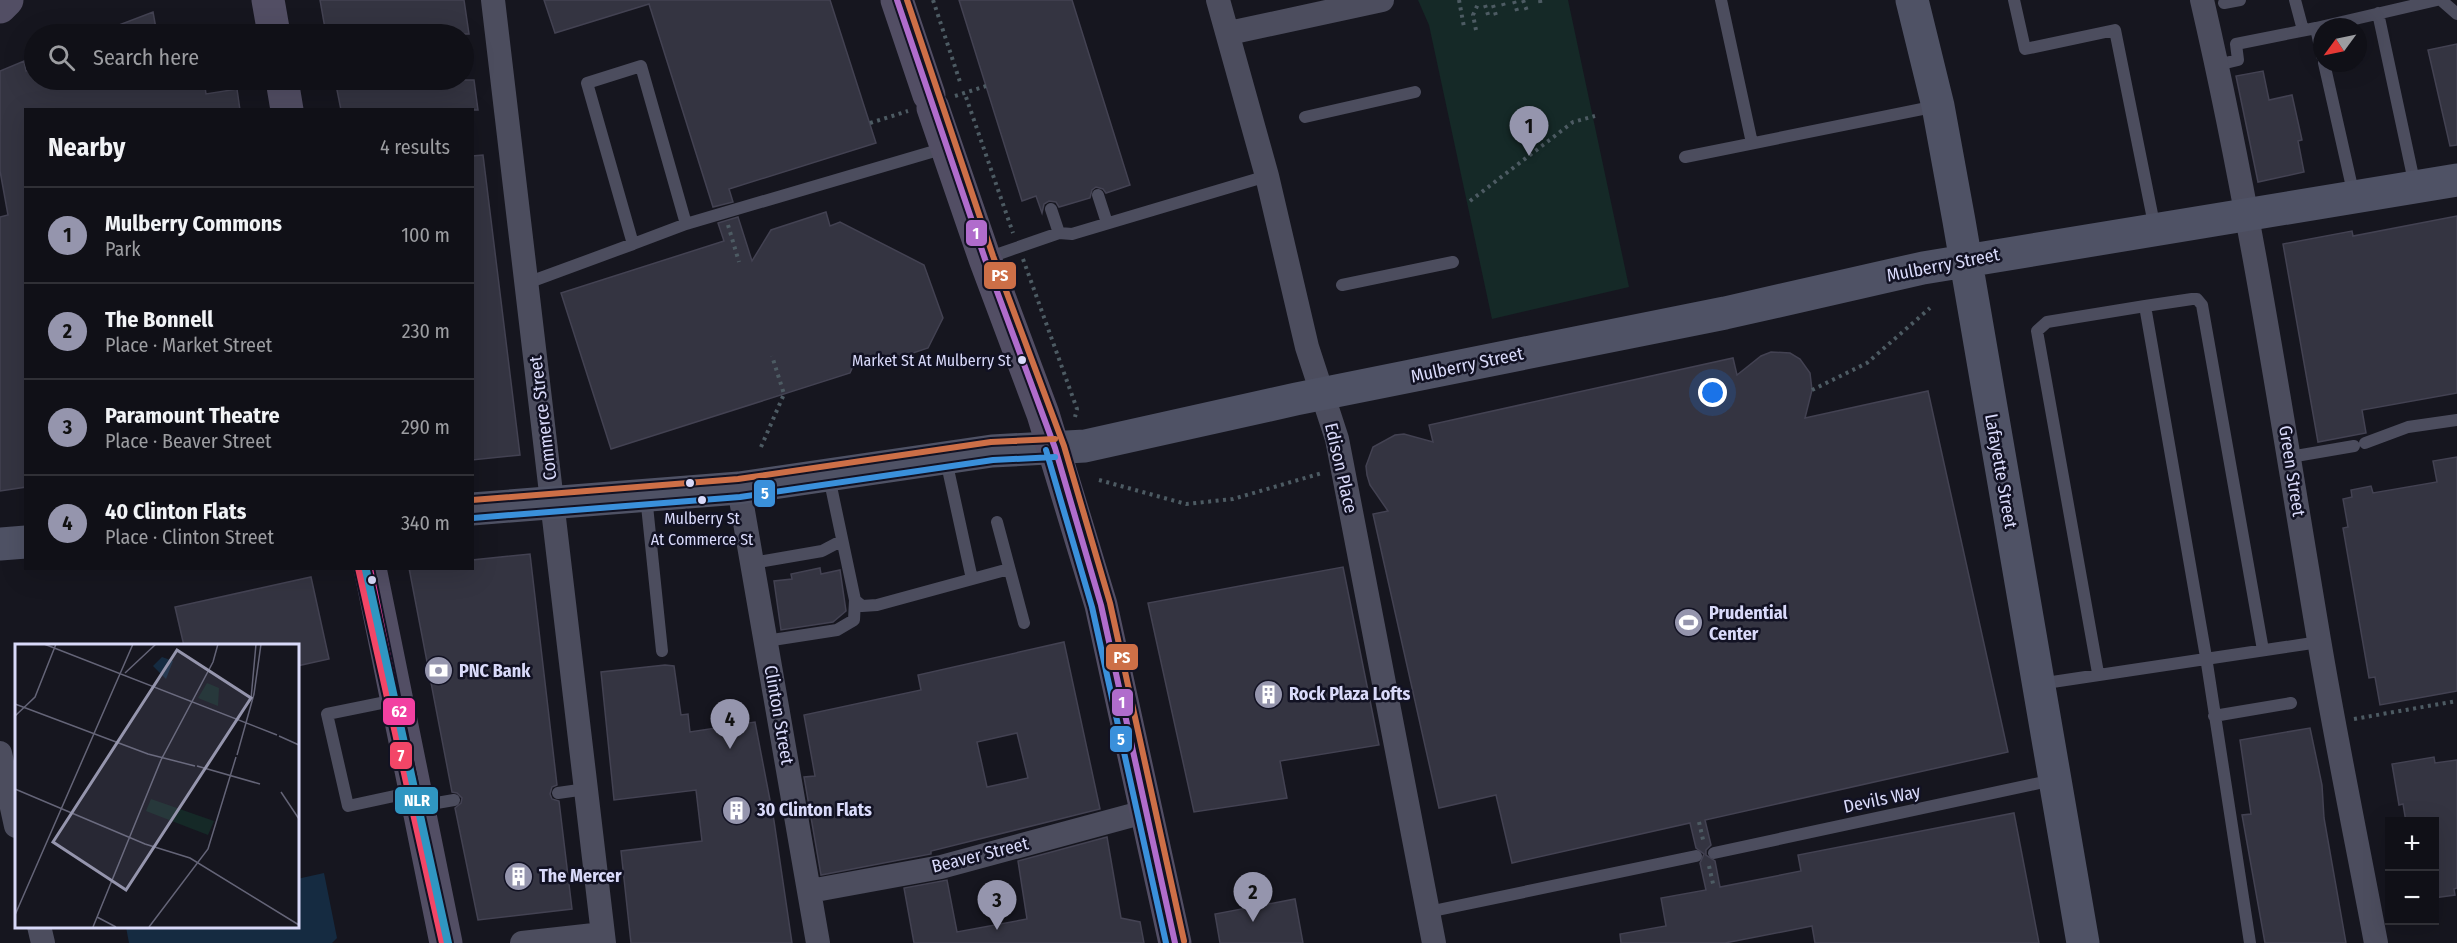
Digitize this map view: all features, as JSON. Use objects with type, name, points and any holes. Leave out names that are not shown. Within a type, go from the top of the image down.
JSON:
[{"type":"main road","points":[[0,7],[7,0]]},
{"type":"main road","points":[[268,0],[272,24]]},
{"type":"main road","points":[[897,0],[985,259],[1055,448],[1063,482],[1101,605],[1148,811],[1175,943]]},
{"type":"main road","points":[[284,90],[287,108]]},
{"type":"main road","points":[[370,570],[446,943]]},
{"type":"street","name":"Commerce Street","points":[[493,0],[603,939]]},
{"type":"street","name":"Edison Place","points":[[1218,0],[1267,176],[1307,347],[1337,440],[1434,943]]},
{"type":"street","points":[[1229,33],[1382,0]]},
{"type":"street","name":"Lafayette Street","points":[[1917,1],[1938,106],[2083,943]]},
{"type":"street","name":"Green Street","points":[[2213,2],[2217,65],[2290,457],[2319,642],[2376,943]]},
{"type":"street","name":"Mulberry Street","points":[[474,509],[739,488],[992,451],[1111,442],[1322,394],[1725,313],[1964,260],[2457,180]]},
{"type":"street","name":"Clinton Street","points":[[739,488],[818,943]]},
{"type":"street","points":[[0,544],[24,542]]},
{"type":"street","points":[[0,753],[15,821]]},
{"type":"street","name":"Beaver Street","points":[[810,891],[941,867],[1148,811]]},
{"type":"street","points":[[39,928],[43,943]]},
{"type":"street","points":[[522,943],[603,939]]},
{"type":"lane","points":[[1721,0],[1752,143]]},
{"type":"lane","points":[[2014,0],[2025,49],[2115,30],[2155,229]]},
{"type":"lane","points":[[2213,2],[2240,0]]},
{"type":"lane","points":[[2295,0],[2303,30]]},
{"type":"lane","points":[[2357,18],[2439,0],[2457,14]]},
{"type":"lane","points":[[2378,13],[2415,187]]},
{"type":"lane","points":[[2217,65],[2238,60],[2236,44],[2313,28]]},
{"type":"lane","points":[[633,244],[586,83],[641,66],[686,224]]},
{"type":"lane","points":[[2326,72],[2354,197]]},
{"type":"lane","points":[[1305,117],[1415,92]]},
{"type":"lane","points":[[1685,157],[1938,106]]},
{"type":"lane","points":[[527,283],[686,224],[946,148]]},
{"type":"lane","points":[[985,259],[1059,233],[1072,234],[1267,176]]},
{"type":"lane","points":[[1098,195],[1107,223]]},
{"type":"lane","points":[[1051,210],[1059,233]]},
{"type":"lane","points":[[1342,285],[1453,262]]},
{"type":"lane","points":[[2098,673],[2037,331],[2047,322],[2192,299],[2197,299],[2202,305],[2263,650]]},
{"type":"lane","points":[[2145,306],[2206,657],[2250,943]]},
{"type":"lane","points":[[2290,457],[2360,445],[2408,427],[2457,420]]},
{"type":"lane","points":[[946,459],[972,579]]},
{"type":"lane","points":[[766,641],[837,630],[854,620],[855,600],[829,476]]},
{"type":"lane","points":[[646,495],[662,651]]},
{"type":"lane","points":[[997,522],[1024,623]]},
{"type":"lane","points":[[753,562],[822,551],[841,541]]},
{"type":"lane","points":[[855,600],[862,606],[877,605],[1009,569]]},
{"type":"lane","points":[[2039,684],[2098,673],[2319,642]]},
{"type":"lane","points":[[397,700],[359,705],[327,714],[348,806],[417,799],[454,800]]},
{"type":"lane","points":[[2214,716],[2291,703]]},
{"type":"lane","name":"Devils Way","points":[[1714,853],[2056,779]]},
{"type":"lane","points":[[558,793],[586,789]]},
{"type":"lane","points":[[1428,912],[1696,856]]},
{"type":"path","points":[[933,0],[961,85]]},
{"type":"path","points":[[1460,0],[1464,27]]},
{"type":"path","points":[[1523,0],[1527,11]]},
{"type":"path","points":[[1540,0],[1541,7]]},
{"type":"path","points":[[1514,1],[1518,14]]},
{"type":"path","points":[[1503,3],[1505,10]]},
{"type":"path","points":[[1476,30],[1473,15],[1478,4]]},
{"type":"path","points":[[1485,5],[1488,18]]},
{"type":"path","points":[[1493,5],[1497,19]]},
{"type":"path","points":[[1470,201],[1527,160],[1574,122],[1595,116]]},
{"type":"path","points":[[1812,390],[1867,363],[1930,308]]},
{"type":"path","points":[[761,447],[784,394],[772,356]]},
{"type":"path","points":[[1099,480],[1118,488],[1186,504],[1233,499],[1327,472]]},
{"type":"path","points":[[2335,723],[2457,701]]},
{"type":"green space","points":[[1418,0],[1568,0],[1629,287],[1492,319],[1429,25]]},
{"type":"water","points":[[324,873],[337,938],[332,943],[129,943],[126,928],[298,928],[298,879]]},
{"type":"building","points":[[320,0],[464,0],[468,24],[324,24]]},
{"type":"building","points":[[544,0],[830,0],[876,143],[729,189],[733,202],[713,207],[649,4],[555,33]]},
{"type":"building","points":[[959,0],[1072,0],[1130,185],[1106,193],[1103,189],[1096,187],[1092,190],[1090,198],[1059,207],[1056,202],[1049,201],[1044,204],[1042,213],[1036,196],[1022,201]]},
{"type":"building","points":[[153,12],[155,24],[122,24]]},
{"type":"building","points":[[2457,44],[2457,145],[2450,146],[2428,50]]},
{"type":"building","points":[[24,61],[24,90],[205,90],[206,94],[237,90],[240,108],[24,108],[24,487],[0,491],[0,217],[8,215],[0,171],[0,71]]},
{"type":"building","points":[[2263,71],[2269,100],[2292,95],[2302,140],[2298,141],[2304,172],[2258,182],[2236,76]]},
{"type":"building","points":[[474,80],[478,110],[474,108],[341,108],[337,90],[474,90]]},
{"type":"building","points":[[483,155],[520,455],[474,460],[474,156]]},
{"type":"building","points":[[826,212],[830,226],[840,222],[924,265],[943,318],[928,348],[875,366],[857,357],[850,373],[611,449],[561,293],[724,241],[718,223],[738,217],[752,261],[771,230]]},
{"type":"building","points":[[2457,216],[2457,393],[2362,410],[2366,433],[2318,442],[2283,244],[2352,231],[2353,236]]},
{"type":"building","name":"Prudential Center","points":[[1771,352],[1790,353],[1800,359],[1810,373],[1812,390],[1805,418],[1928,391],[2008,752],[1705,820],[1711,845],[1706,850],[1706,855],[1715,861],[1720,887],[1801,871],[1798,855],[2014,813],[2039,943],[1815,943],[1812,926],[1725,943],[1621,943],[1620,934],[1666,926],[1661,898],[1706,890],[1700,863],[1704,854],[1696,848],[1690,823],[1512,863],[1496,795],[1439,808],[1373,514],[1388,511],[1370,485],[1367,475],[1366,466],[1373,447],[1395,435],[1404,434],[1433,442],[1429,425],[1733,358],[1737,375],[1761,356]]},
{"type":"building","points":[[2457,457],[2457,691],[2380,705],[2375,677],[2369,678],[2343,528],[2348,527],[2343,499],[2352,497],[2351,490],[2371,486],[2373,493],[2437,482],[2433,461]]},
{"type":"building","points":[[530,554],[557,785],[552,787],[550,794],[552,799],[559,801],[572,909],[478,920],[455,808],[461,803],[462,798],[452,792],[409,570],[474,570],[474,560]]},
{"type":"building","points":[[1343,567],[1379,745],[1280,761],[1287,798],[1194,812],[1148,603]]},
{"type":"building","points":[[820,568],[821,574],[840,570],[846,611],[833,622],[781,630],[774,581],[792,579],[791,574]]},
{"type":"building","points":[[311,577],[329,659],[298,666],[298,644],[184,644],[175,607]]},
{"type":"building","points":[[1064,642],[1100,809],[931,851],[931,854],[821,875],[804,777],[815,776],[804,715],[921,690],[918,675]],"holes":[[[1017,733],[1028,778],[987,787],[977,742]]]},
{"type":"building","points":[[674,666],[681,715],[688,714],[690,732],[755,722],[774,821],[792,943],[631,943],[621,851],[702,841],[696,790],[614,800],[601,672]]},
{"type":"building","points":[[2310,728],[2322,785],[2324,818],[2346,943],[2265,943],[2242,815],[2251,814],[2240,740]]},
{"type":"building","points":[[2434,757],[2435,763],[2457,760],[2457,888],[2454,889],[2455,895],[2439,897],[2439,817],[2405,817],[2403,804],[2399,805],[2392,764]]},
{"type":"building","points":[[1107,837],[1121,918],[1140,922],[1144,943],[914,943],[904,888],[947,880],[957,932],[1027,919],[1018,861]]},
{"type":"building","points":[[1295,899],[1303,943],[1220,943],[1215,914]]},
{"type":"transit line","name":"1","points":[[897,0],[985,259],[1055,448],[1101,605],[1175,943]]},
{"type":"transit line","name":"PS","points":[[907,0],[993,256],[1064,446],[1110,603],[1184,941]]},
{"type":"transit line","name":"PS","points":[[474,500],[738,479],[991,442],[1055,439]]},
{"type":"transit line","name":"5","points":[[1046,450],[1092,607],[1166,943]]},
{"type":"transit line","name":"5","points":[[474,518],[740,497],[993,460],[1055,457]]},
{"type":"transit line","name":"7","points":[[359,570],[443,943]]},
{"type":"transit line","name":"NLR","points":[[366,570],[448,943]]},
{"type":"transit line","name":"62","points":[[370,570],[446,943]]},
{"type":"place","name":"Mulberry Commons","points":[[1529,156]]},
{"type":"place","name":"Market St At Mulberry St","points":[[1022,360]]},
{"type":"place","name":"Mulberry St At Commerce St","points":[[702,500]]},
{"type":"place","name":"Prudential Center","points":[[1688,623]]},
{"type":"place","name":"PNC Bank","points":[[438,671]]},
{"type":"place","name":"Rock Plaza Lofts","points":[[1268,694]]},
{"type":"place","name":"40 Clinton Flats","points":[[730,749]]},
{"type":"place","name":"30 Clinton Flats","points":[[736,810]]},
{"type":"place","name":"The Mercer","points":[[518,876]]},
{"type":"place","name":"The Bonnell","points":[[1253,922]]},
{"type":"place","name":"Paramount Theatre","points":[[997,930]]}]
